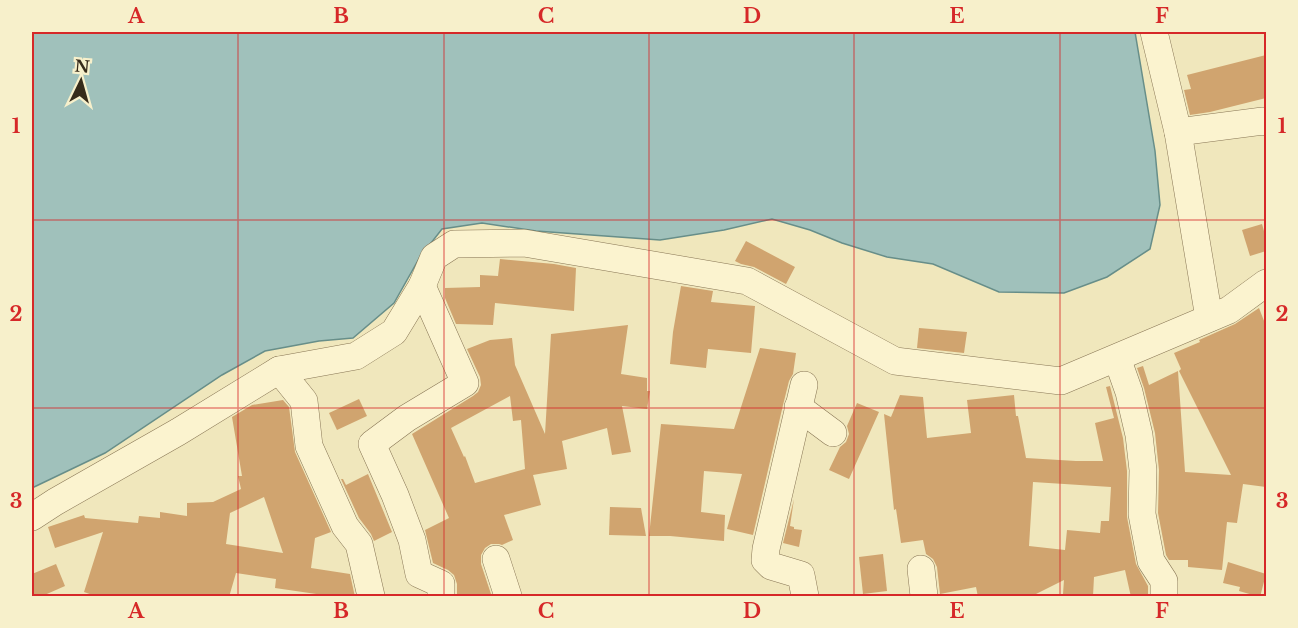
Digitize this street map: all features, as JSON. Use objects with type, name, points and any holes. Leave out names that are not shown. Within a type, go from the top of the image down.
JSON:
[{"type":"street","points":[[1154,32],[1178,132],[1209,318]]},
{"type":"street","points":[[1178,132],[1266,122]]},
{"type":"street","points":[[32,517],[279,370],[356,356],[394,332],[422,286],[434,257],[454,244],[524,243],[747,281],[895,361],[1061,381],[1229,310],[1266,283]]},
{"type":"street","points":[[422,286],[465,383],[407,418],[372,444],[412,540],[419,574],[441,584],[441,597]]},
{"type":"street","points":[[1117,358],[1129,392],[1139,435],[1143,470],[1142,514],[1151,561],[1164,581],[1164,597]]},
{"type":"street","points":[[279,370],[304,401],[309,446],[345,526],[358,544],[371,597]]},
{"type":"street","points":[[805,597],[801,575],[771,566],[765,560],[801,396],[833,433]]},
{"type":"street","points":[[496,559],[508,597]]},
{"type":"street","points":[[921,569],[924,597]]},
{"type":"water","points":[[32,32],[1135,32],[1155,151],[1160,205],[1150,249],[1107,277],[1064,293],[999,292],[933,264],[887,257],[772,219],[724,230],[660,240],[536,231],[482,223],[442,229],[420,257],[394,303],[353,338],[319,341],[265,351],[222,375],[105,453],[32,488]]},
{"type":"building","points":[[1266,55],[1266,98],[1190,115],[1184,90],[1191,89],[1187,75]]},
{"type":"building","points":[[1262,224],[1266,238],[1266,251],[1250,256],[1242,230]]},
{"type":"building","points":[[746,241],[795,267],[786,284],[754,267],[735,261]]},
{"type":"building","points":[[500,259],[576,268],[574,311],[495,303],[493,325],[456,324],[445,298],[445,288],[480,287],[480,275],[498,276]]},
{"type":"building","points":[[681,286],[713,291],[711,302],[755,306],[751,353],[708,349],[706,368],[670,364]]},
{"type":"building","points":[[1259,308],[1266,326],[1266,487],[1243,484],[1237,523],[1227,522],[1222,570],[1188,567],[1188,560],[1169,560],[1166,555],[1158,513],[1159,470],[1155,433],[1137,368],[1143,366],[1149,385],[1178,371],[1185,472],[1231,475],[1179,371],[1181,369],[1174,353],[1235,324]]},
{"type":"building","points":[[628,325],[621,374],[647,378],[647,391],[650,391],[647,409],[622,406],[631,452],[612,455],[607,428],[562,441],[567,469],[533,475],[541,505],[504,515],[513,540],[502,545],[491,544],[481,555],[481,564],[492,597],[457,597],[454,575],[433,563],[425,530],[449,518],[412,434],[478,392],[481,385],[480,377],[467,349],[490,340],[512,338],[515,365],[545,434],[551,334]],"holes":[[[510,396],[513,421],[521,420],[525,469],[475,483],[451,428]]]},
{"type":"building","points":[[919,328],[967,332],[964,353],[917,348]]},
{"type":"building","points":[[760,348],[796,353],[793,374],[783,405],[753,535],[727,529],[742,474],[704,471],[701,512],[725,515],[724,541],[649,536],[661,424],[734,429]]},
{"type":"building","points":[[1110,386],[1123,438],[1127,471],[1127,517],[1136,564],[1148,586],[1148,597],[1131,597],[1125,570],[1094,577],[1093,596],[1063,594],[1064,580],[1030,597],[978,597],[976,587],[940,594],[937,567],[933,559],[926,554],[923,540],[901,543],[896,509],[894,510],[884,414],[891,417],[900,395],[923,397],[927,438],[971,433],[967,400],[1014,395],[1016,416],[1018,416],[1026,458],[1103,461],[1095,423],[1114,418],[1106,387]],"holes":[[[1033,482],[1111,487],[1109,521],[1101,521],[1100,533],[1067,530],[1065,550],[1029,546]]]},
{"type":"building","points":[[359,399],[367,416],[337,430],[329,413]]},
{"type":"building","points":[[283,400],[289,407],[295,452],[331,532],[315,538],[311,568],[350,574],[355,597],[337,597],[275,588],[276,579],[236,573],[229,597],[98,597],[84,592],[103,532],[55,548],[48,527],[84,515],[85,518],[138,523],[139,516],[160,518],[160,512],[187,516],[187,503],[213,502],[241,489],[238,476],[242,476],[232,417],[252,405]],"holes":[[[264,497],[283,553],[226,544],[230,513]]]},
{"type":"building","points":[[857,403],[879,412],[849,479],[829,470],[840,447],[846,442],[849,434],[847,426]]},
{"type":"building","points":[[368,474],[392,532],[374,541],[359,518],[341,479],[346,485]]},
{"type":"building","points":[[794,499],[790,526],[802,530],[799,547],[783,543]]},
{"type":"building","points":[[610,507],[641,508],[646,536],[609,535]]},
{"type":"building","points":[[883,554],[887,591],[863,594],[859,557]]},
{"type":"building","points":[[1228,562],[1266,574],[1260,597],[1239,591],[1240,587],[1223,583]]},
{"type":"building","points":[[56,564],[65,586],[40,597],[32,597],[32,574]]}]
